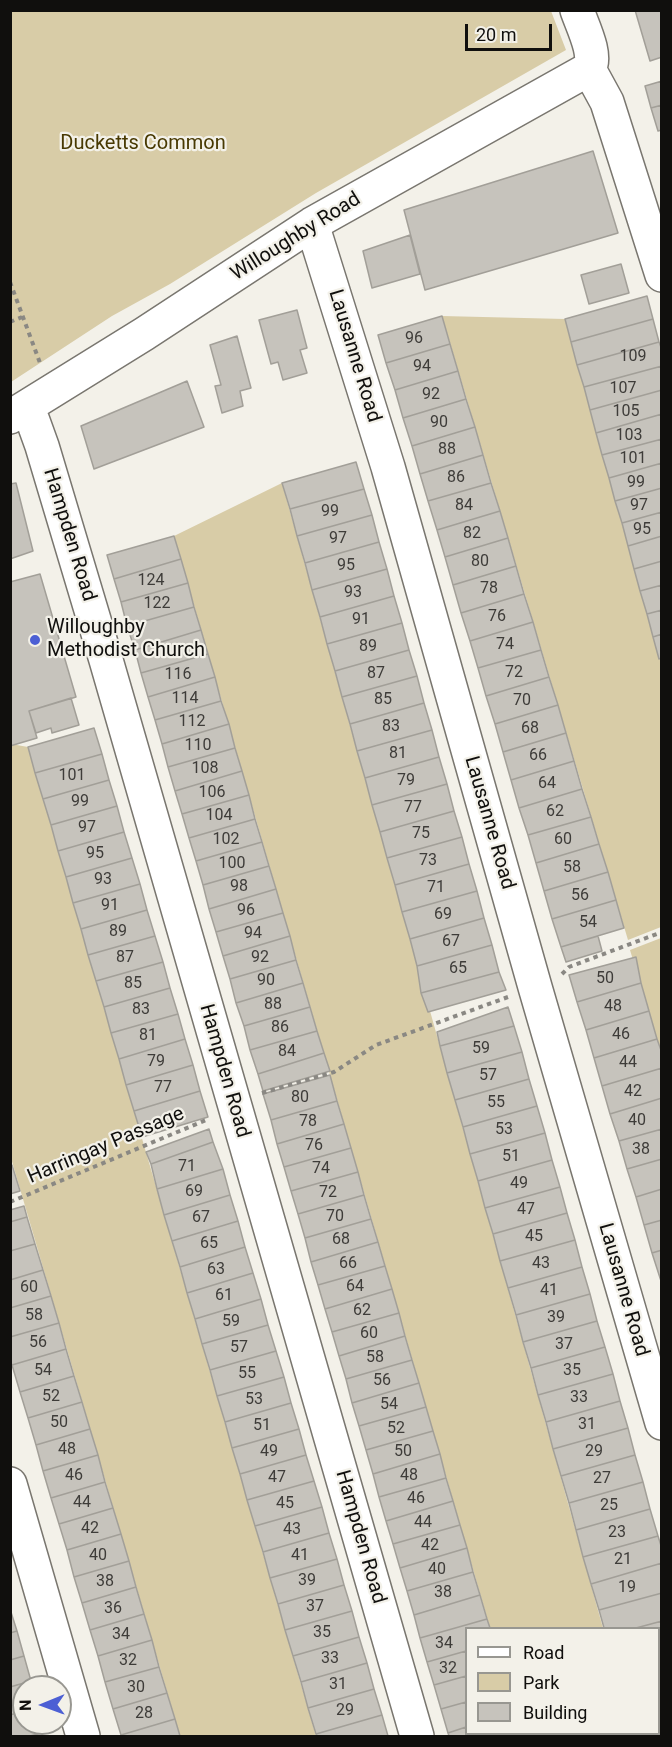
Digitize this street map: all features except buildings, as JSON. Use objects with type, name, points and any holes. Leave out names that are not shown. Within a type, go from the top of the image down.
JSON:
[{"type":"street","points":[[577,10],[592,53],[593,63],[589,69],[607,102],[662,275]]},
{"type":"street","name":"Willoughby Road","points":[[18,412],[144,334],[312,224],[589,69]]},
{"type":"street","name":"Lausanne Road","points":[[312,224],[388,467],[535,987],[662,1423]]},
{"type":"street","name":"Hampden Road","points":[[18,412],[33,421],[103,648],[417,1737]]},
{"type":"street","points":[[10,1484],[83,1737]]},
{"type":"path","points":[[10,282],[40,363]]},
{"type":"path","points":[[10,322],[22,317]]},
{"type":"path","points":[[562,975],[569,967],[662,933]]},
{"type":"path","points":[[255,1095],[334,1072],[376,1045],[512,995]]},
{"type":"path","name":"Harringay Passage","points":[[10,1202],[214,1117]]},
{"type":"green space","name":"Ducketts Common","points":[[11,10],[551,11],[566,50],[316,193],[170,284],[112,316],[11,382]]},
{"type":"green space","points":[[442,316],[565,319],[661,664],[661,927],[628,940]]},
{"type":"green space","points":[[282,483],[603,1627],[490,1627],[174,536]]},
{"type":"green space","points":[[11,744],[28,747],[316,1736],[180,1736],[11,1158]]},
{"type":"green space","points":[[661,938],[661,1054],[630,950]]},
{"type":"green space","points":[[520,1735],[634,1736],[521,1736]]},
{"type":"place","name":"Willoughby Methodist Church","points":[[35,640]]}]
